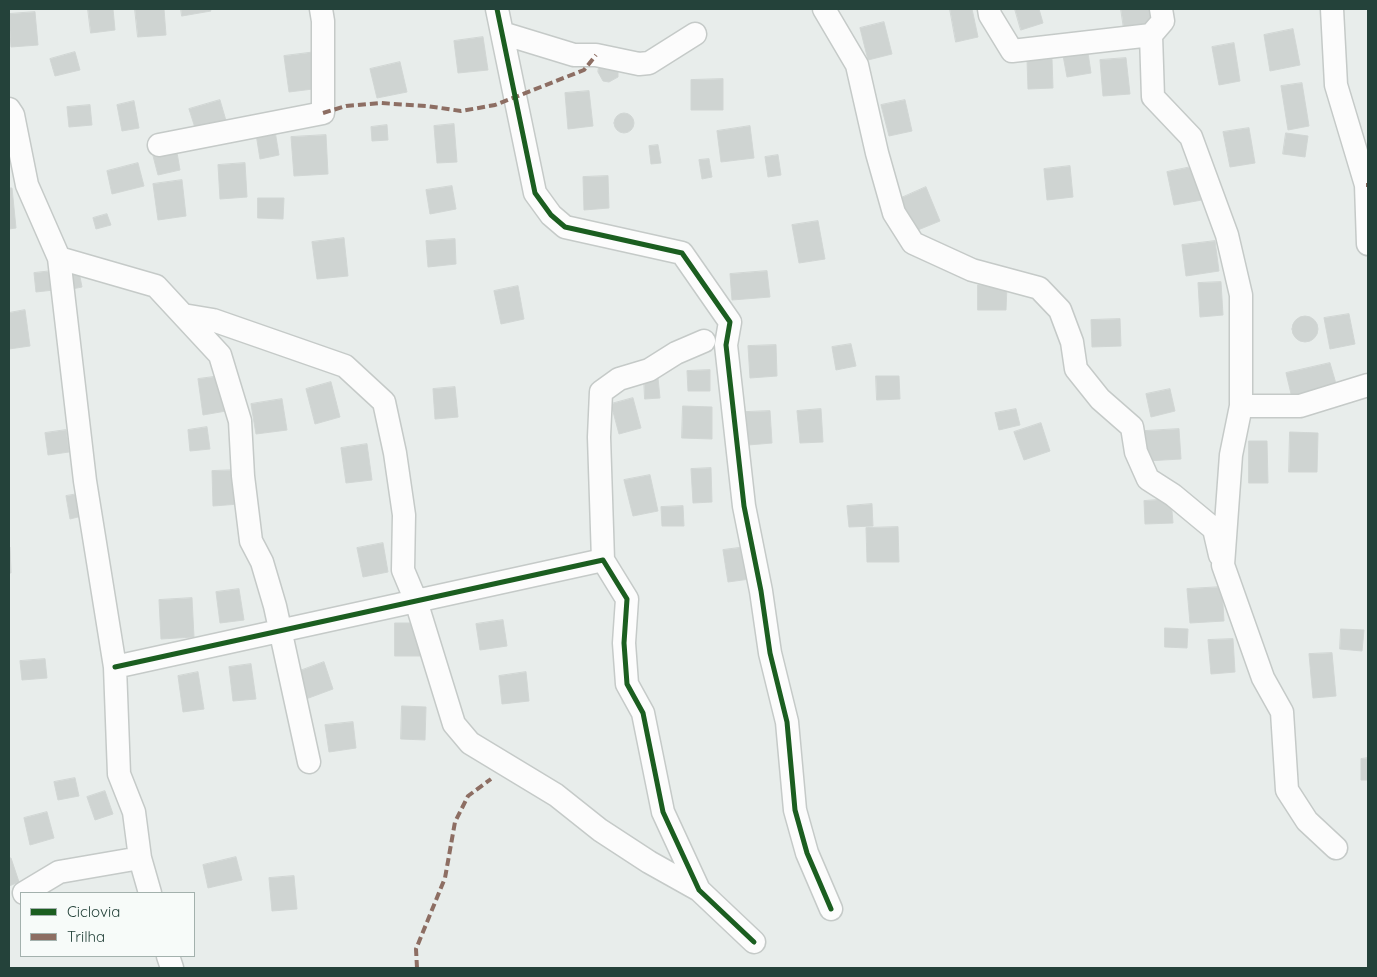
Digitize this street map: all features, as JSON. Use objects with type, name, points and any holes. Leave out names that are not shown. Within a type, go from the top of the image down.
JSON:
[{"type":"street","points":[[160,145],[323,113],[323,21],[321,9]]},
{"type":"street","points":[[497,9],[534,194],[551,215],[565,227],[682,253],[730,322],[726,345],[744,506],[761,591],[770,652],[787,722],[795,810],[807,853],[831,909]]},
{"type":"street","points":[[824,9],[857,65],[877,153],[894,213],[913,243],[972,270],[1039,288],[1060,310],[1072,342],[1076,369],[1100,399],[1132,427],[1136,452],[1148,479],[1173,495],[1214,529],[1223,566],[1263,678],[1282,712],[1287,790],[1307,821],[1336,848]]},
{"type":"street","points":[[989,9],[990,15],[1012,51],[1151,35]]},
{"type":"street","points":[[1161,9],[1163,21],[1151,35],[1152,97],[1191,138],[1227,235],[1241,296],[1241,406],[1231,455],[1223,566]]},
{"type":"street","points":[[1332,9],[1336,85],[1366,185],[1368,244]]},
{"type":"street","points":[[502,33],[574,55],[596,55],[639,64],[649,63],[695,34]]},
{"type":"street","points":[[9,109],[13,115],[26,185],[59,258],[85,482],[115,668],[119,774],[134,812],[140,858],[150,892]]},
{"type":"street","points":[[59,258],[156,286],[220,355],[240,421],[251,541],[262,562],[275,606],[278,631],[308,762]]},
{"type":"street","points":[[183,315],[213,320],[344,366],[384,402],[395,453],[404,515],[403,570],[416,602],[454,724],[470,743],[556,795],[600,830],[649,862],[699,890],[754,942]]},
{"type":"street","points":[[699,890],[663,812],[643,714],[627,684],[624,642],[627,599],[603,560],[599,437],[601,392],[619,379],[649,370],[676,353],[704,341]]},
{"type":"street","points":[[1241,406],[1300,406],[1368,385]]},
{"type":"street","points":[[115,668],[603,560]]},
{"type":"street","points":[[26,892],[59,872],[140,858]]},
{"type":"street","points":[[9,903],[20,896]]},
{"type":"building","points":[[88,9],[113,9],[115,30],[91,33]]},
{"type":"building","points":[[135,9],[164,9],[166,35],[138,37]]},
{"type":"building","points":[[181,9],[210,9],[211,11],[182,16]]},
{"type":"building","points":[[950,9],[972,9],[978,37],[956,42]]},
{"type":"building","points":[[1015,9],[1039,9],[1043,23],[1021,30]]},
{"type":"building","points":[[1121,9],[1153,9],[1155,25],[1124,29]]},
{"type":"building","points":[[35,12],[38,45],[11,47],[9,14]]},
{"type":"building","points":[[884,22],[892,54],[868,60],[860,28]]},
{"type":"building","points":[[1293,29],[1300,65],[1270,71],[1264,35]]},
{"type":"building","points":[[483,37],[488,70],[458,73],[454,41]]},
{"type":"building","points":[[1234,43],[1240,81],[1219,85],[1212,47]]},
{"type":"building","points":[[1087,46],[1091,73],[1067,77],[1062,50]]},
{"type":"building","points":[[75,52],[80,70],[55,76],[50,59]]},
{"type":"building","points":[[316,52],[321,88],[289,92],[284,56]]},
{"type":"building","points":[[1126,58],[1130,94],[1103,96],[1100,60]]},
{"type":"building","points":[[1052,59],[1053,88],[1028,89],[1027,60]]},
{"type":"building","points":[[400,62],[407,92],[377,98],[370,69]]},
{"type":"building","points":[[599,67],[618,67],[618,77],[609,82],[603,81],[598,72]]},
{"type":"building","points":[[723,79],[723,110],[691,110],[691,80]]},
{"type":"building","points":[[1302,83],[1309,126],[1288,130],[1281,86]]},
{"type":"building","points":[[589,91],[593,126],[568,129],[565,93]]},
{"type":"building","points":[[220,100],[227,124],[197,134],[189,109]]},
{"type":"building","points":[[905,100],[912,131],[889,136],[881,105]]},
{"type":"building","points":[[134,101],[139,128],[122,131],[117,105]]},
{"type":"building","points":[[90,105],[92,125],[69,127],[67,107]]},
{"type":"building","points":[[624,113],[631,116],[634,123],[631,130],[624,133],[617,130],[614,123],[617,116]]},
{"type":"building","points":[[454,124],[457,162],[437,163],[434,126]]},
{"type":"building","points":[[387,125],[388,140],[372,141],[371,127]]},
{"type":"building","points":[[750,126],[754,158],[721,162],[717,131]]},
{"type":"building","points":[[1249,128],[1255,163],[1230,167],[1223,132]]},
{"type":"building","points":[[275,131],[279,155],[260,159],[256,134]]},
{"type":"building","points":[[1286,133],[1308,136],[1305,157],[1283,154]]},
{"type":"building","points":[[326,135],[328,174],[294,176],[291,137]]},
{"type":"building","points":[[658,145],[661,163],[651,164],[649,146]]},
{"type":"building","points":[[176,147],[180,170],[158,175],[152,152]]},
{"type":"building","points":[[778,155],[781,175],[768,177],[765,157]]},
{"type":"building","points":[[709,159],[712,177],[702,179],[699,160]]},
{"type":"building","points":[[138,163],[144,186],[112,194],[107,171]]},
{"type":"building","points":[[245,163],[247,197],[220,199],[218,165]]},
{"type":"building","points":[[1070,166],[1073,197],[1047,200],[1044,169]]},
{"type":"building","points":[[1196,166],[1202,200],[1174,205],[1167,172]]},
{"type":"building","points":[[608,176],[609,208],[584,210],[583,177]]},
{"type":"building","points":[[182,180],[186,216],[158,220],[153,184]]},
{"type":"building","points":[[452,186],[456,209],[430,214],[426,190]]},
{"type":"building","points":[[926,187],[940,221],[913,232],[899,199]]},
{"type":"building","points":[[9,188],[12,188],[16,228],[9,229]]},
{"type":"building","points":[[258,198],[284,198],[283,219],[258,218]]},
{"type":"building","points":[[107,214],[111,225],[96,229],[93,218]]},
{"type":"building","points":[[818,221],[825,259],[799,263],[792,225]]},
{"type":"building","points":[[344,238],[348,276],[317,279],[312,242]]},
{"type":"building","points":[[455,239],[456,264],[428,267],[426,241]]},
{"type":"building","points":[[1215,241],[1219,271],[1186,276],[1182,245]]},
{"type":"building","points":[[78,267],[82,287],[72,289],[68,269]]},
{"type":"building","points":[[52,271],[54,290],[36,292],[34,273]]},
{"type":"building","points":[[767,271],[770,297],[732,300],[730,274]]},
{"type":"building","points":[[1221,282],[1223,315],[1200,317],[1198,283]]},
{"type":"building","points":[[978,285],[1007,286],[1006,310],[978,310]]},
{"type":"building","points":[[518,286],[524,319],[501,324],[494,291]]},
{"type":"building","points":[[25,310],[30,346],[9,349],[9,313]]},
{"type":"building","points":[[1349,314],[1355,344],[1330,349],[1324,318]]},
{"type":"building","points":[[1305,316],[1314,320],[1318,329],[1314,338],[1305,342],[1296,338],[1292,329],[1296,320]]},
{"type":"building","points":[[1120,319],[1121,346],[1092,347],[1091,320]]},
{"type":"building","points":[[851,344],[856,366],[836,370],[832,347]]},
{"type":"building","points":[[776,345],[777,376],[750,378],[748,346]]},
{"type":"building","points":[[1330,363],[1337,387],[1292,398],[1286,373]]},
{"type":"building","points":[[710,370],[710,391],[688,391],[687,371]]},
{"type":"building","points":[[221,376],[226,411],[203,415],[198,379]]},
{"type":"building","points":[[876,376],[899,376],[900,399],[877,400]]},
{"type":"building","points":[[644,378],[658,378],[660,398],[645,399]]},
{"type":"building","points":[[331,382],[340,417],[315,424],[306,389]]},
{"type":"building","points":[[455,387],[458,417],[435,419],[433,389]]},
{"type":"building","points":[[1170,389],[1175,411],[1151,417],[1146,394]]},
{"type":"building","points":[[633,398],[641,428],[619,434],[611,404]]},
{"type":"building","points":[[282,399],[287,430],[256,434],[251,404]]},
{"type":"building","points":[[683,406],[712,407],[712,439],[682,438]]},
{"type":"building","points":[[821,409],[823,442],[800,443],[797,411]]},
{"type":"building","points":[[1016,409],[1020,425],[999,430],[995,413]]},
{"type":"building","points":[[770,411],[772,443],[748,445],[746,412]]},
{"type":"building","points":[[1041,423],[1050,451],[1024,460],[1014,432]]},
{"type":"building","points":[[207,427],[210,449],[190,451],[188,430]]},
{"type":"building","points":[[1179,429],[1181,459],[1146,461],[1145,431]]},
{"type":"building","points":[[66,430],[69,452],[48,455],[45,433]]},
{"type":"building","points":[[1290,432],[1318,433],[1317,472],[1289,472]]},
{"type":"building","points":[[1249,441],[1267,441],[1268,483],[1249,483]]},
{"type":"building","points":[[367,444],[372,480],[346,483],[341,448]]},
{"type":"building","points":[[711,468],[712,502],[693,503],[691,469]]},
{"type":"building","points":[[238,470],[239,504],[213,506],[212,471]]},
{"type":"building","points":[[650,475],[658,511],[633,516],[624,480]]},
{"type":"building","points":[[78,494],[82,516],[70,519],[66,496]]},
{"type":"building","points":[[1171,499],[1173,523],[1145,524],[1144,501]]},
{"type":"building","points":[[872,504],[873,526],[849,527],[847,506]]},
{"type":"building","points":[[683,506],[684,526],[662,526],[661,507]]},
{"type":"building","points":[[898,527],[899,562],[867,562],[866,528]]},
{"type":"building","points":[[383,543],[388,572],[363,577],[357,548]]},
{"type":"building","points":[[10,547],[11,573],[9,573]]},
{"type":"building","points":[[746,547],[750,579],[728,582],[723,550]]},
{"type":"building","points":[[1222,587],[1224,621],[1190,623],[1187,589]]},
{"type":"building","points":[[239,589],[244,620],[220,623],[216,592]]},
{"type":"building","points":[[192,598],[194,637],[161,639],[159,600]]},
{"type":"building","points":[[503,620],[507,646],[480,650],[476,624]]},
{"type":"building","points":[[395,623],[420,623],[420,656],[395,656]]},
{"type":"building","points":[[1165,628],[1188,629],[1187,648],[1165,647]]},
{"type":"building","points":[[1341,629],[1364,630],[1362,651],[1340,649]]},
{"type":"building","points":[[1233,639],[1235,672],[1211,674],[1208,640]]},
{"type":"building","points":[[1332,653],[1336,696],[1313,698],[1309,654]]},
{"type":"building","points":[[45,659],[47,678],[22,680],[20,661]]},
{"type":"building","points":[[324,662],[333,689],[306,699],[297,672]]},
{"type":"building","points":[[251,664],[256,699],[233,701],[229,667]]},
{"type":"building","points":[[198,672],[204,709],[183,712],[178,676]]},
{"type":"building","points":[[526,672],[529,701],[502,704],[499,676]]},
{"type":"building","points":[[402,706],[426,707],[425,740],[401,739]]},
{"type":"building","points":[[353,722],[356,748],[329,752],[325,725]]},
{"type":"building","points":[[1368,758],[1368,780],[1361,780],[1361,759]]},
{"type":"building","points":[[75,778],[79,796],[58,800],[54,782]]},
{"type":"building","points":[[105,791],[113,814],[95,820],[87,797]]},
{"type":"building","points":[[47,812],[54,838],[30,845],[24,818]]},
{"type":"building","points":[[236,857],[242,880],[208,888],[203,865]]},
{"type":"building","points":[[9,858],[11,858],[19,882],[9,886]]},
{"type":"building","points":[[294,876],[297,909],[272,911],[269,878]]},
{"type":"marked path","points":[[323,113],[346,106],[380,103],[427,106],[461,111],[495,105],[584,70],[596,55]]},
{"type":"marked path","points":[[417,968],[416,949],[445,878],[455,822],[468,796],[491,779]]},
{"type":"cycle path","points":[[497,9],[535,193],[551,215],[565,227],[682,253],[730,322],[726,345],[744,506],[761,591],[770,653],[787,722],[795,810],[807,853],[831,909]]},
{"type":"cycle path","points":[[115,667],[603,560],[627,599],[624,643],[627,684],[643,713],[663,812],[699,890],[754,942]]}]
